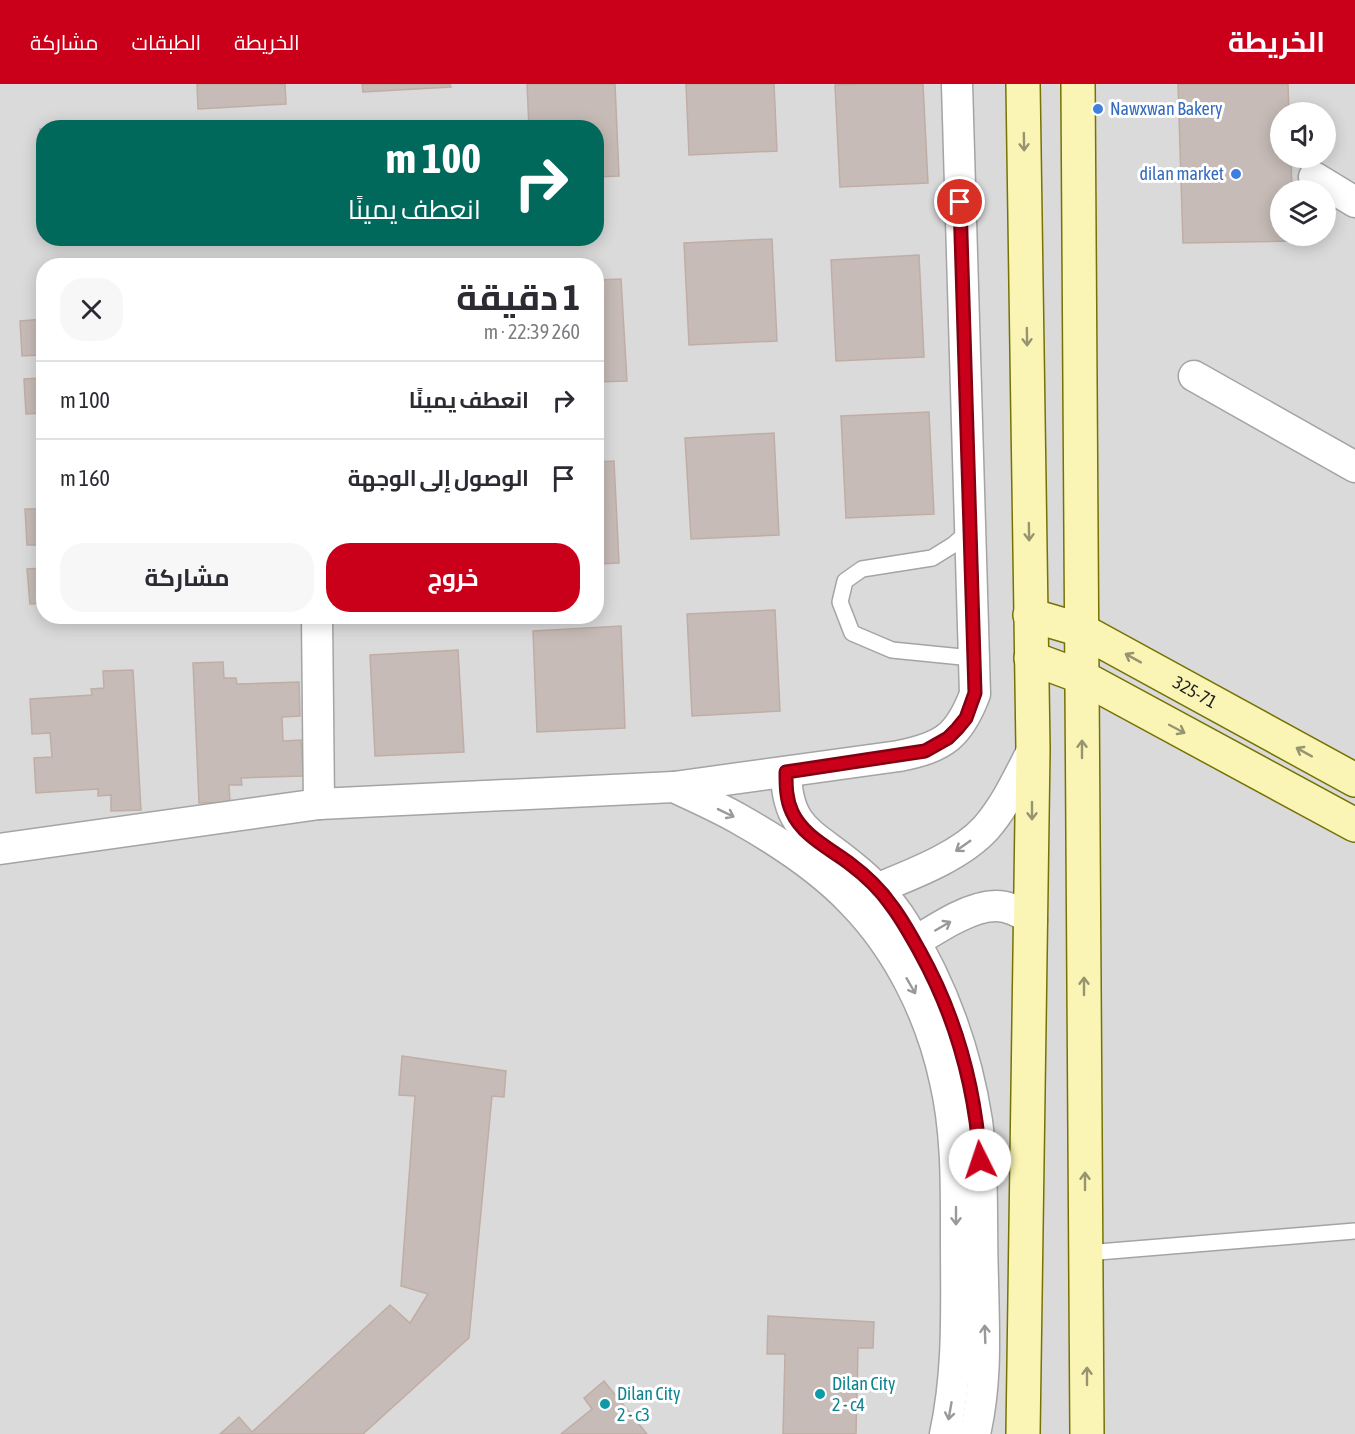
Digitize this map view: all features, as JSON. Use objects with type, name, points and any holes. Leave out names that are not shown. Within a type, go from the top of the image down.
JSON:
[{"type":"main road","points":[[1023,84],[1033,749],[1023,1434]]},
{"type":"main road","points":[[1078,84],[1087,1434]]},
{"type":"main road","name":"325-71","points":[[1030,615],[1081,630],[1355,780]]},
{"type":"main road","points":[[1031,658],[1082,677],[1355,825]]},
{"type":"street","points":[[0,849],[319,804],[674,787],[916,753],[925,751],[948,738],[966,718],[975,693],[972,658],[957,84]]},
{"type":"street","points":[[1314,177],[1355,202]]},
{"type":"street","points":[[1194,376],[1355,467]]},
{"type":"street","points":[[317,624],[319,804]]},
{"type":"street","points":[[851,900],[961,849],[985,829],[1004,804],[1033,749]]},
{"type":"street","points":[[786,772],[786,793],[792,813],[804,830],[878,888],[892,905],[916,995],[934,1038],[946,1082],[964,1126],[982,1197],[985,1345],[980,1410],[975,1434]]},
{"type":"street","points":[[674,787],[739,819],[778,843],[816,870],[851,900],[880,936],[904,949]]},
{"type":"street","points":[[904,949],[962,915],[980,908],[998,906],[1016,910],[1032,920]]},
{"type":"street","points":[[945,1434],[951,1405],[957,1343],[956,1201],[964,1126]]},
{"type":"lane","points":[[969,531],[932,558],[862,569],[845,581],[840,602],[852,633],[892,650],[972,658]]},
{"type":"lane","points":[[1086,1253],[1355,1231]]},
{"type":"shaded area","points":[[0,84],[1355,84],[1355,1434],[0,1434]]},
{"type":"building","points":[[197,84],[285,84],[286,104],[198,109]]},
{"type":"building","points":[[362,84],[450,84],[451,87],[363,92]]},
{"type":"building","points":[[527,84],[615,84],[619,176],[604,177],[604,120],[529,120]]},
{"type":"building","points":[[686,84],[774,84],[777,151],[689,155]]},
{"type":"building","points":[[923,84],[928,183],[840,187],[835,85]]},
{"type":"building","name":"dilan market","points":[[1178,84],[1288,84],[1289,102],[1270,102],[1270,168],[1291,168],[1292,180],[1270,180],[1270,241],[1183,243]]},
{"type":"building","points":[[772,239],[777,341],[689,345],[684,243]]},
{"type":"building","points":[[919,255],[924,357],[836,361],[831,260]]},
{"type":"building","points":[[621,279],[627,381],[604,382],[604,280]]},
{"type":"building","points":[[36,320],[36,355],[22,356],[20,321]]},
{"type":"building","points":[[36,378],[36,413],[26,414],[24,379]]},
{"type":"building","points":[[929,412],[934,514],[846,518],[841,416]]},
{"type":"building","points":[[774,433],[779,535],[691,539],[685,438]]},
{"type":"building","points":[[614,461],[619,563],[604,564],[604,462]]},
{"type":"building","points":[[25,509],[36,509],[36,545],[27,545]]},
{"type":"building","points":[[36,568],[36,604],[30,604],[27,569]]},
{"type":"building","points":[[775,610],[780,711],[692,716],[687,614]]},
{"type":"building","points":[[621,626],[625,728],[537,732],[533,631]]},
{"type":"building","points":[[458,650],[464,752],[375,756],[370,655]]},
{"type":"building","points":[[223,662],[224,678],[236,678],[237,684],[299,682],[300,716],[282,717],[283,741],[301,740],[303,776],[241,778],[242,785],[229,785],[230,802],[199,803],[193,663]]},
{"type":"building","points":[[133,670],[141,810],[111,811],[111,795],[98,796],[98,789],[36,793],[34,758],[52,757],[50,733],[32,734],[30,699],[92,695],[91,689],[104,688],[103,671]]},
{"type":"building","points":[[402,1056],[506,1071],[504,1097],[492,1096],[469,1338],[363,1434],[220,1434],[239,1417],[252,1432],[390,1305],[410,1323],[428,1294],[401,1286],[415,1096],[399,1095]]},
{"type":"building","name":"Dilan City 2 - c4","points":[[768,1316],[874,1322],[873,1348],[858,1348],[856,1434],[783,1434],[785,1354],[767,1354]]},
{"type":"building","name":"Dilan City 2 - c3","points":[[604,1381],[647,1434],[561,1434],[592,1409],[584,1398]]},
{"type":"place","name":"Nawxwan Bakery","points":[[1098,109]]},
{"type":"place","name":"dilan market","points":[[1236,174]]},
{"type":"place","name":"Dilan City 2 - c4","points":[[820,1394]]},
{"type":"place","name":"Dilan City 2 - c3","points":[[605,1404]]},
{"type":"route","points":[[960,202],[972,658],[975,693],[966,718],[957,729],[948,738],[925,751],[786,772],[786,793],[792,813],[804,830],[878,888],[892,905],[938,985],[956,1030],[969,1076],[980,1160]]}]
